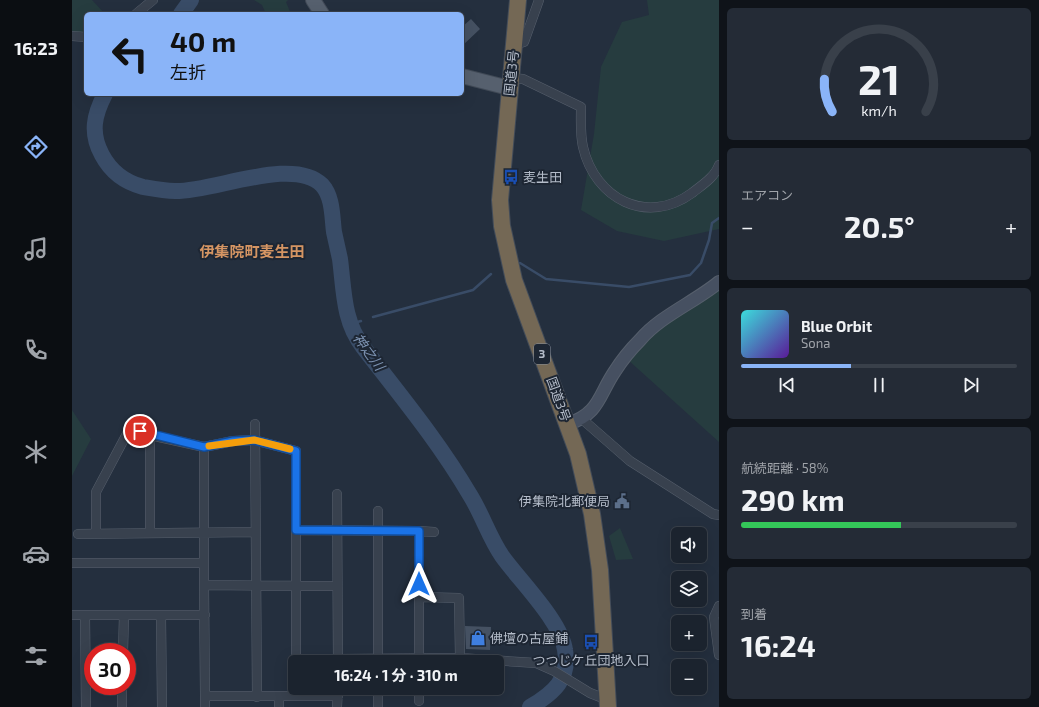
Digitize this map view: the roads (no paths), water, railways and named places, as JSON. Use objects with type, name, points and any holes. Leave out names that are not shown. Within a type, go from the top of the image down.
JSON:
[{"type":"highway","name":"国道3号","points":[[518,0],[500,200],[504,238],[514,280],[575,422],[578,454],[592,514],[600,570],[608,704]]},
{"type":"main road","points":[[312,0],[321,12]]},
{"type":"main road","points":[[464,76],[510,83]]},
{"type":"street","points":[[138,12],[153,0]]},
{"type":"street","points":[[514,45],[524,42],[539,0]]},
{"type":"street","points":[[72,36],[84,37]]},
{"type":"street","points":[[510,83],[523,79],[581,107],[583,146],[594,175],[613,195],[640,207],[662,208],[680,201],[710,180],[719,164]]},
{"type":"street","points":[[719,282],[660,322],[640,338],[614,372],[593,409],[575,422],[678,493],[714,514],[719,515]]},
{"type":"street","points":[[255,424],[257,697]]},
{"type":"street","points":[[96,534],[96,492],[130,428],[150,435],[204,447],[233,441],[254,440],[296,451],[296,655]]},
{"type":"street","points":[[150,435],[150,533]]},
{"type":"street","points":[[204,447],[205,707]]},
{"type":"street","points":[[337,494],[336,531],[338,655]]},
{"type":"street","points":[[378,511],[378,655]]},
{"type":"street","points":[[296,530],[434,532]]},
{"type":"street","points":[[419,531],[419,655]]},
{"type":"street","points":[[78,534],[204,534],[255,532]]},
{"type":"street","points":[[72,563],[204,563]]},
{"type":"street","points":[[204,586],[337,586]]},
{"type":"street","points":[[419,597],[459,598],[460,655]]},
{"type":"street","points":[[719,606],[714,617],[719,655]]},
{"type":"street","points":[[72,615],[205,615]]},
{"type":"street","points":[[85,615],[86,707]]},
{"type":"street","points":[[123,643],[124,615]]},
{"type":"street","points":[[162,615],[162,707]]},
{"type":"street","points":[[504,660],[536,663],[554,671],[608,704]]},
{"type":"street","points":[[206,696],[257,697],[278,696],[288,693]]},
{"type":"street","points":[[122,695],[122,707]]},
{"type":"street","points":[[337,707],[338,695]]},
{"type":"street","points":[[378,695],[378,707]]},
{"type":"street","points":[[419,695],[419,701]]},
{"type":"street","points":[[278,696],[278,707]]},
{"type":"waterway","name":"神之川","points":[[182,12],[191,0]]},
{"type":"waterway","name":"神之川","points":[[104,96],[98,109],[95,124],[98,147],[114,171],[119,176],[136,185],[163,190],[191,190],[273,174],[292,174],[309,177],[322,185],[326,190],[330,201],[348,316],[356,337],[419,419],[458,475],[502,556],[548,614],[562,639],[566,660],[562,677],[553,690],[539,702],[530,707]]},
{"type":"waterway","points":[[520,263],[546,279],[629,287],[690,275],[701,263],[709,240],[712,223],[719,218]]},
{"type":"waterway","points":[[373,317],[473,290],[491,274]]},
{"type":"waterway","points":[[350,324],[361,321]]},
{"type":"place","name":"麦生田","points":[[511,177]]},
{"type":"place","name":"伊集院北郵便局","points":[[622,501]]},
{"type":"place","name":"佛壇の古屋鋪","points":[[478,638]]},
{"type":"place","name":"つつじケ丘団地入口","points":[[591,642]]},
{"type":"district","name":"伊集院町麦生田","points":[[252,252]]}]
